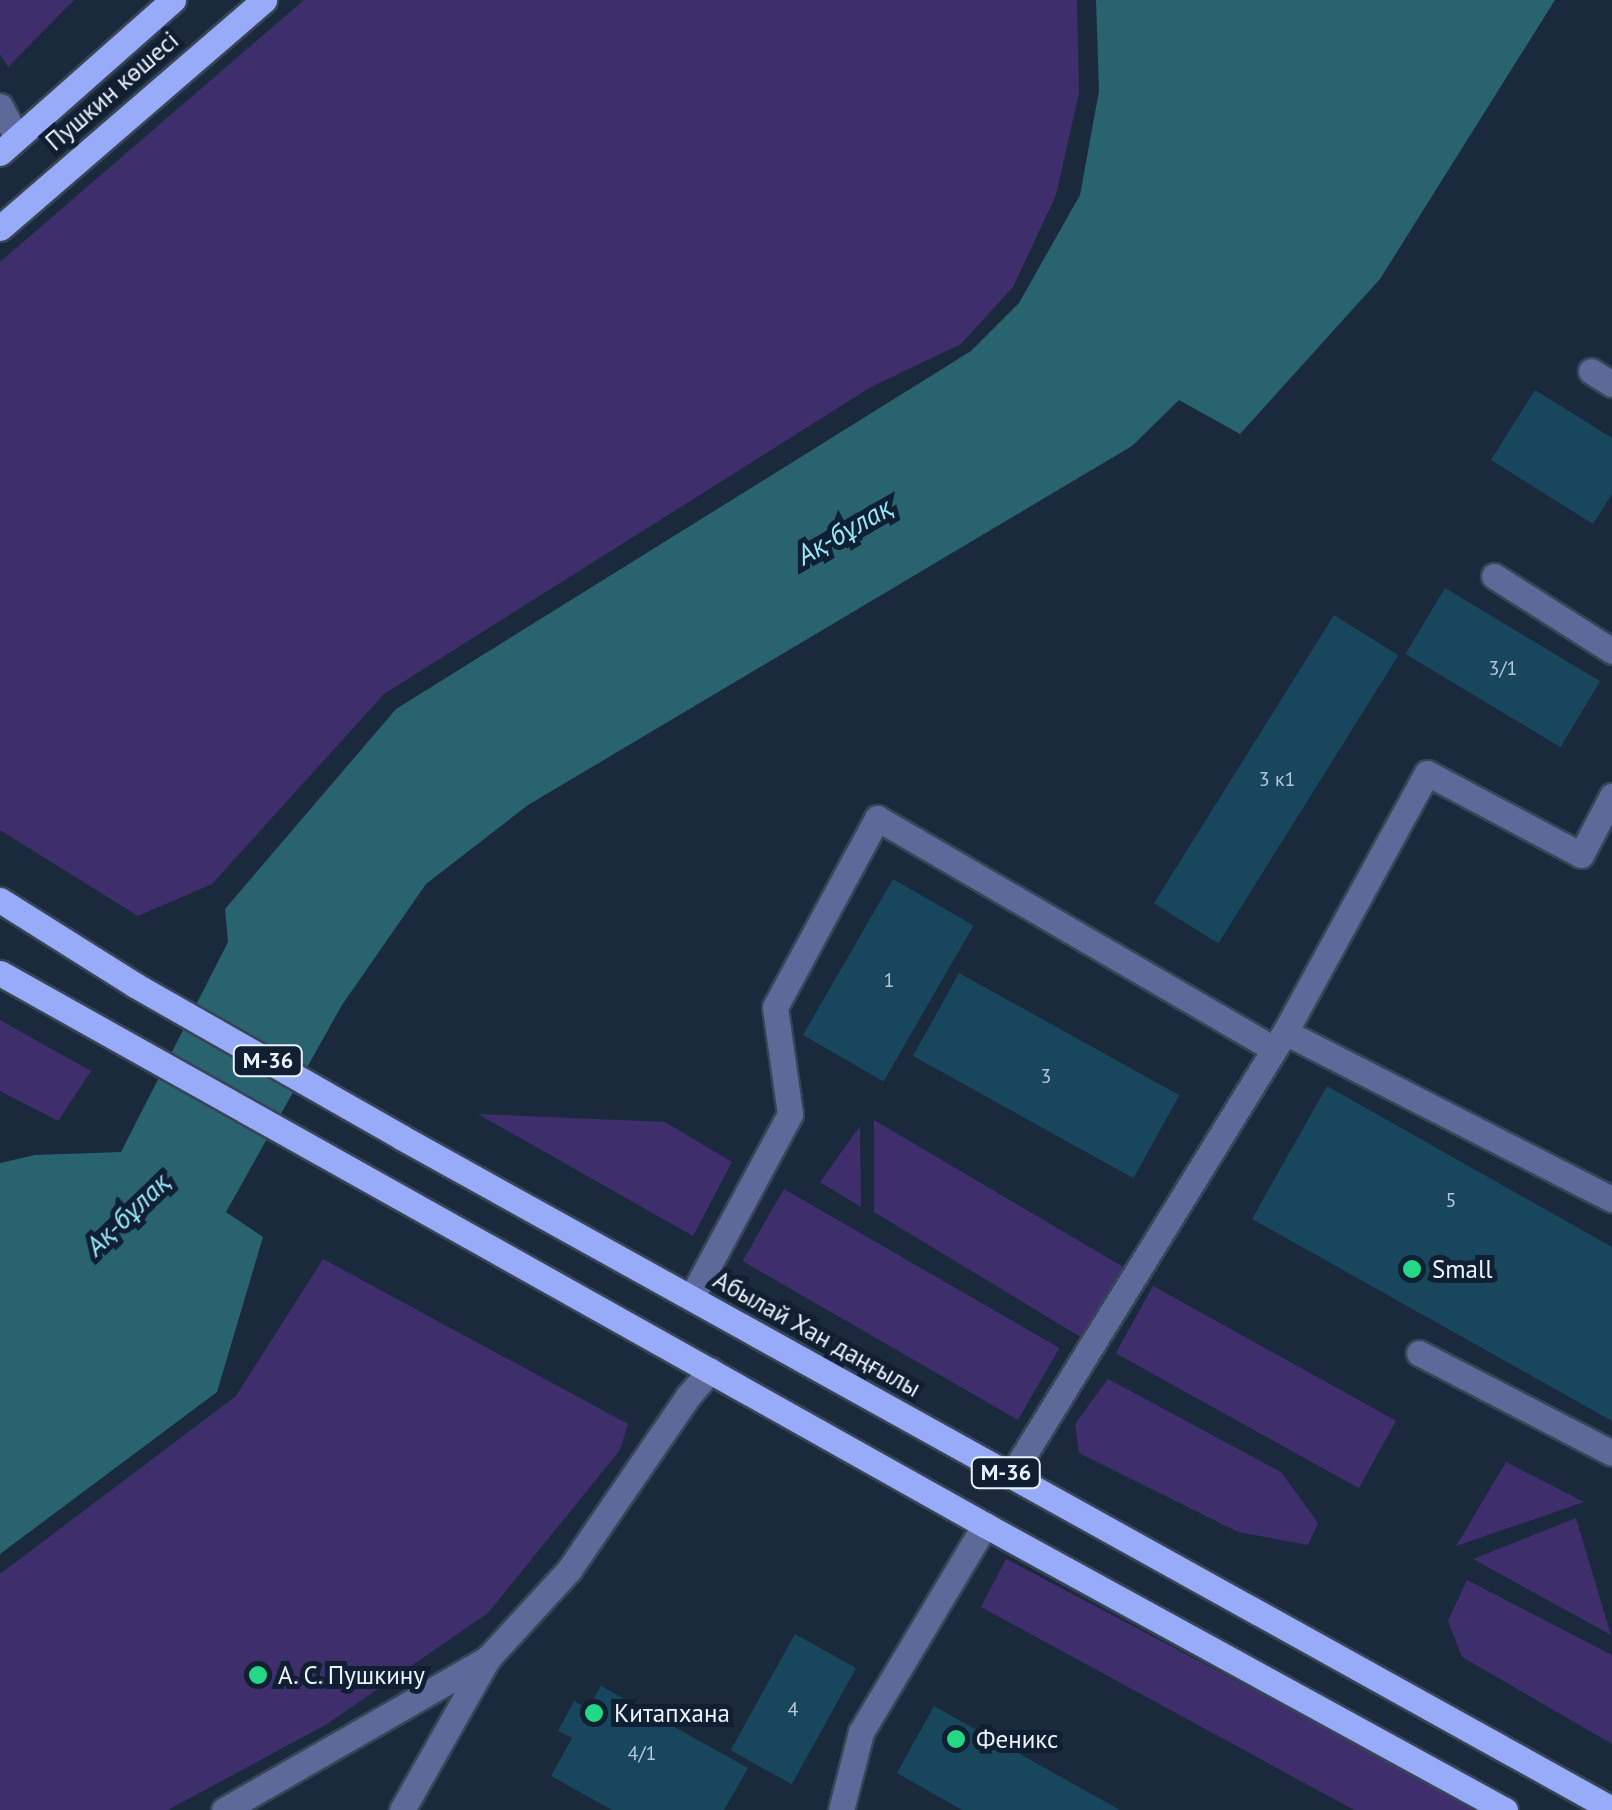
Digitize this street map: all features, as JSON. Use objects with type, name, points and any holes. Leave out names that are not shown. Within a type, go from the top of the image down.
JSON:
[{"type":"main road","name":"Пушкин көшесі","points":[[8,146],[174,0]]},
{"type":"main road","name":"Пушкин көшесі","points":[[0,228],[264,0]]},
{"type":"main road","name":"Абылай Хан даңғылы","points":[[0,900],[135,984],[401,1137],[1612,1809]]},
{"type":"main road","name":"M-36","points":[[0,973],[112,1040],[984,1525],[1505,1810]]},
{"type":"lane","points":[[0,106],[8,146]]},
{"type":"lane","points":[[1494,576],[1612,651]]},
{"type":"lane","points":[[1011,1476],[1280,1040],[1427,774],[1581,855],[1612,796]]},
{"type":"lane","points":[[691,1298],[790,1114],[775,1007],[877,818],[1280,1040],[1612,1200]]},
{"type":"lane","points":[[1418,1353],[1612,1453]]},
{"type":"lane","points":[[402,1810],[488,1658],[568,1570],[689,1394],[711,1370]]},
{"type":"lane","points":[[841,1810],[861,1732],[984,1525]]},
{"type":"lane","points":[[224,1810],[488,1658]]},
{"type":"shaded area","points":[[0,0],[74,0],[8,67],[0,54]]},
{"type":"shaded area","points":[[304,0],[1077,0],[1079,93],[1056,195],[1013,287],[961,344],[871,387],[384,694],[212,884],[138,916],[0,830],[0,262]]},
{"type":"shaded area","points":[[0,1020],[91,1071],[58,1121],[0,1091]]},
{"type":"shaded area","points":[[478,1114],[665,1122],[732,1162],[693,1236]]},
{"type":"shaded area","points":[[874,1120],[1125,1268],[1084,1339],[874,1212]]},
{"type":"shaded area","points":[[860,1126],[861,1207],[820,1182]]},
{"type":"shaded area","points":[[784,1189],[1059,1348],[1018,1420],[742,1261]]},
{"type":"shaded area","points":[[323,1259],[628,1424],[620,1450],[488,1613],[327,1724],[168,1810],[0,1810],[0,1574],[236,1396]]},
{"type":"shaded area","points":[[1153,1286],[1396,1421],[1359,1488],[1116,1353]]},
{"type":"shaded area","points":[[1108,1379],[1281,1472],[1318,1523],[1308,1545],[1238,1532],[1079,1453],[1075,1424]]},
{"type":"shaded area","points":[[1506,1462],[1584,1502],[1456,1546]]},
{"type":"shaded area","points":[[1576,1518],[1611,1635],[1473,1559]]},
{"type":"shaded area","points":[[1006,1559],[1481,1810],[1354,1810],[981,1607]]},
{"type":"shaded area","points":[[1467,1580],[1612,1655],[1612,1744],[1462,1657],[1448,1621]]},
{"type":"water","name":"Ақ-бұлақ","points":[[1096,0],[1555,0],[1380,279],[1240,434],[1179,400],[1132,446],[528,805],[426,884],[342,1005],[226,1212],[263,1237],[217,1392],[0,1554],[0,1163],[35,1155],[121,1152],[228,942],[225,909],[396,709],[971,351],[1019,303],[1080,195],[1099,91]]},
{"type":"building","points":[[1535,390],[1612,438],[1612,494],[1593,524],[1491,460]]},
{"type":"building","points":[[1445,588],[1600,681],[1560,747],[1405,654]]},
{"type":"building","points":[[1334,615],[1398,655],[1218,944],[1154,903]]},
{"type":"building","points":[[893,879],[974,926],[884,1081],[803,1035]]},
{"type":"building","points":[[959,973],[1179,1095],[1133,1178],[913,1056]]},
{"type":"building","points":[[1327,1086],[1612,1247],[1612,1421],[1252,1219]]},
{"type":"building","points":[[795,1634],[856,1668],[792,1784],[731,1750]]},
{"type":"building","points":[[601,1686],[748,1768],[724,1810],[612,1810],[551,1776],[572,1738],[558,1731],[574,1701],[588,1709]]},
{"type":"building","points":[[934,1706],[1120,1810],[962,1810],[897,1773]]},
{"type":"place","name":"Small","points":[[1412,1269]]},
{"type":"place","name":"А. С. Пушкину","points":[[258,1675]]},
{"type":"place","name":"Китапхана","points":[[594,1713]]},
{"type":"place","name":"Феникс","points":[[956,1739]]}]
